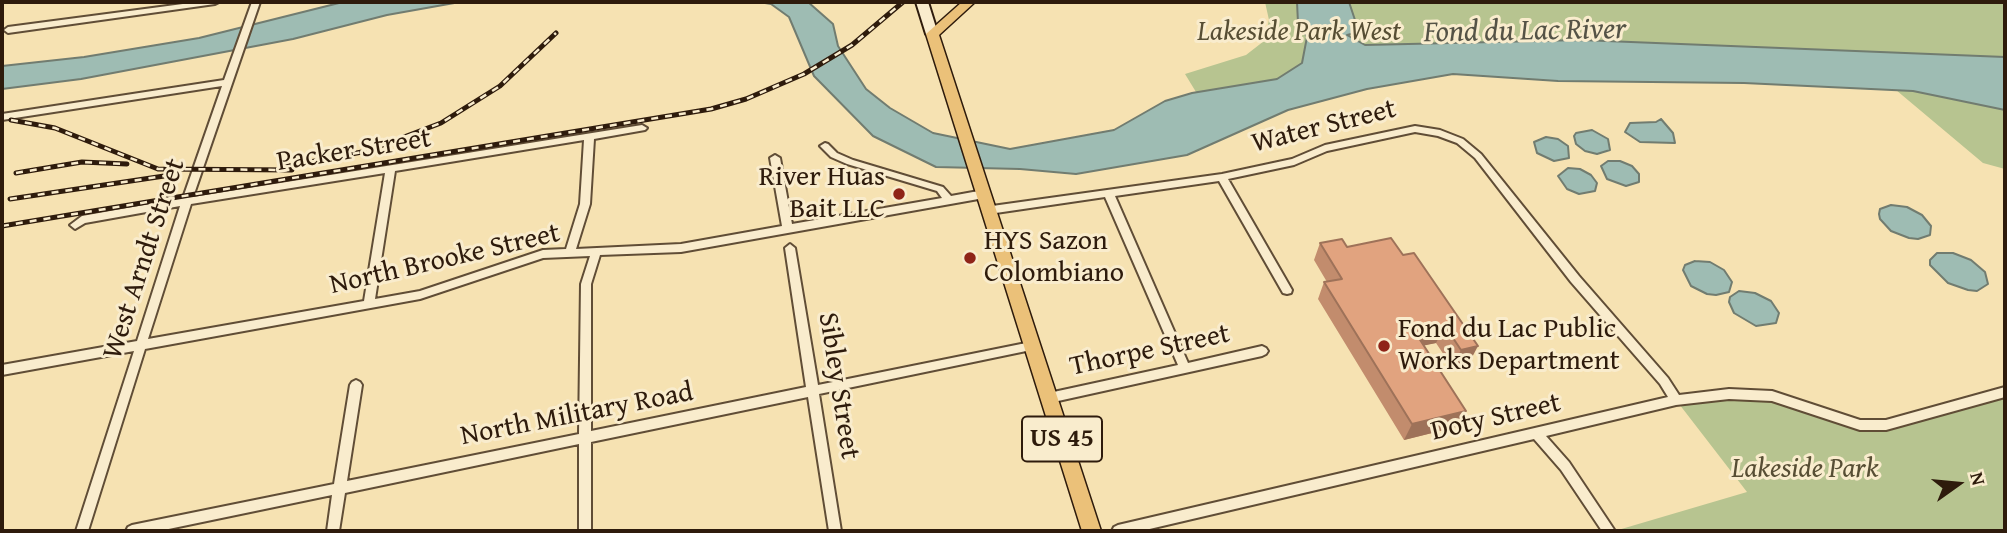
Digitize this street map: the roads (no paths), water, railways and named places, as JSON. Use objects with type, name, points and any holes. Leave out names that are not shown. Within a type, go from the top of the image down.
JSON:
[{"type":"main road","points":[[922,2],[932,34],[969,2]]},
{"type":"main road","name":"US 45","points":[[932,34],[1092,531]]},
{"type":"street","points":[[8,30],[215,2]]},
{"type":"street","name":"West Arndt Street","points":[[82,531],[187,201],[236,66],[254,7]]},
{"type":"street","points":[[2,117],[229,82]]},
{"type":"street","name":"Packer Street","points":[[75,225],[93,217],[642,128]]},
{"type":"street","name":"Water Street","points":[[989,210],[1222,177],[1294,162],[1325,148],[1415,129],[1435,131],[1455,138],[1478,156],[1575,279],[1664,380],[1676,400]]},
{"type":"street","points":[[569,252],[586,202],[589,137]]},
{"type":"street","points":[[825,146],[834,155],[850,162],[940,189],[949,200]]},
{"type":"street","points":[[775,158],[789,229]]},
{"type":"street","points":[[369,304],[391,168]]},
{"type":"street","points":[[1222,177],[1287,290]]},
{"type":"street","name":"North Brooke Street","points":[[2,370],[420,295],[527,258],[569,252],[662,251],[984,194]]},
{"type":"street","points":[[1109,194],[1185,368]]},
{"type":"street","name":"Sibley Street","points":[[790,248],[835,531]]},
{"type":"street","points":[[585,531],[586,284],[596,252]]},
{"type":"street","name":"North Military Road","points":[[132,531],[1031,346]]},
{"type":"street","name":"Thorpe Street","points":[[1049,398],[1262,351]]},
{"type":"street","points":[[334,531],[356,385]]},
{"type":"street","name":"Doty Street","points":[[1118,531],[1676,400],[1729,394],[1772,396],[1860,425],[1886,425],[2005,392]]},
{"type":"street","points":[[1537,434],[1565,466],[1609,531]]},
{"type":"water","points":[[343,2],[460,2],[387,15],[293,39],[81,79],[2,89],[2,66],[84,57],[199,38]]},
{"type":"water","points":[[759,2],[808,2],[833,24],[838,46],[866,89],[890,108],[933,133],[1010,149],[1114,130],[1165,101],[1192,93],[1277,79],[1302,63],[1307,37],[1298,23],[1297,2],[1349,2],[1359,32],[1347,35],[1365,45],[1581,40],[2005,57],[2005,110],[1913,91],[1744,83],[1558,81],[1453,74],[1367,89],[1288,110],[1187,155],[1076,174],[1020,169],[936,167],[873,136],[814,76],[789,17],[771,4]]},
{"type":"water","points":[[1661,119],[1673,133],[1675,143],[1640,142],[1625,132],[1630,123],[1656,122]]},
{"type":"water","points":[[1592,130],[1608,139],[1610,150],[1597,154],[1585,151],[1576,144],[1576,133]]},
{"type":"water","points":[[1546,137],[1558,139],[1568,146],[1569,158],[1554,161],[1537,153],[1534,142]]},
{"type":"water","points":[[1608,161],[1620,161],[1632,166],[1639,174],[1639,182],[1626,186],[1607,179],[1601,166]]},
{"type":"water","points":[[1568,168],[1580,169],[1591,175],[1597,183],[1595,191],[1579,194],[1567,189],[1558,176]]},
{"type":"water","points":[[1891,205],[1907,207],[1922,215],[1931,226],[1930,235],[1918,239],[1891,231],[1879,214],[1880,209]]},
{"type":"water","points":[[1937,253],[1953,253],[1971,260],[1985,272],[1988,284],[1977,291],[1948,283],[1930,265],[1930,260]]},
{"type":"water","points":[[1695,261],[1710,262],[1724,270],[1732,282],[1729,292],[1707,294],[1691,286],[1683,270],[1685,265]]},
{"type":"water","points":[[1739,291],[1755,293],[1771,301],[1779,313],[1776,323],[1756,326],[1734,313],[1729,302],[1730,297]]},
{"type":"railway","points":[[2,226],[711,109],[746,99],[804,74],[852,45],[903,2]]},
{"type":"railway","points":[[284,167],[367,151],[441,123],[500,86],[556,33]]},
{"type":"railway","points":[[11,120],[55,128],[158,169],[292,170]]},
{"type":"railway","points":[[16,173],[82,162],[127,164]]},
{"type":"railway","points":[[10,199],[171,175]]},
{"type":"place","name":"River Huas Bait LLC","points":[[899,194]]},
{"type":"place","name":"HYS Sazon Colombiano","points":[[970,258]]},
{"type":"place","name":"Fond du Lac Public Works Department","points":[[1384,346]]},
{"type":"water label","name":"Fond du Lac River","points":[[1525,32]]},
{"type":"park label","name":"Lakeside Park West","points":[[1299,33]]},
{"type":"park label","name":"Lakeside Park","points":[[1805,470]]}]
